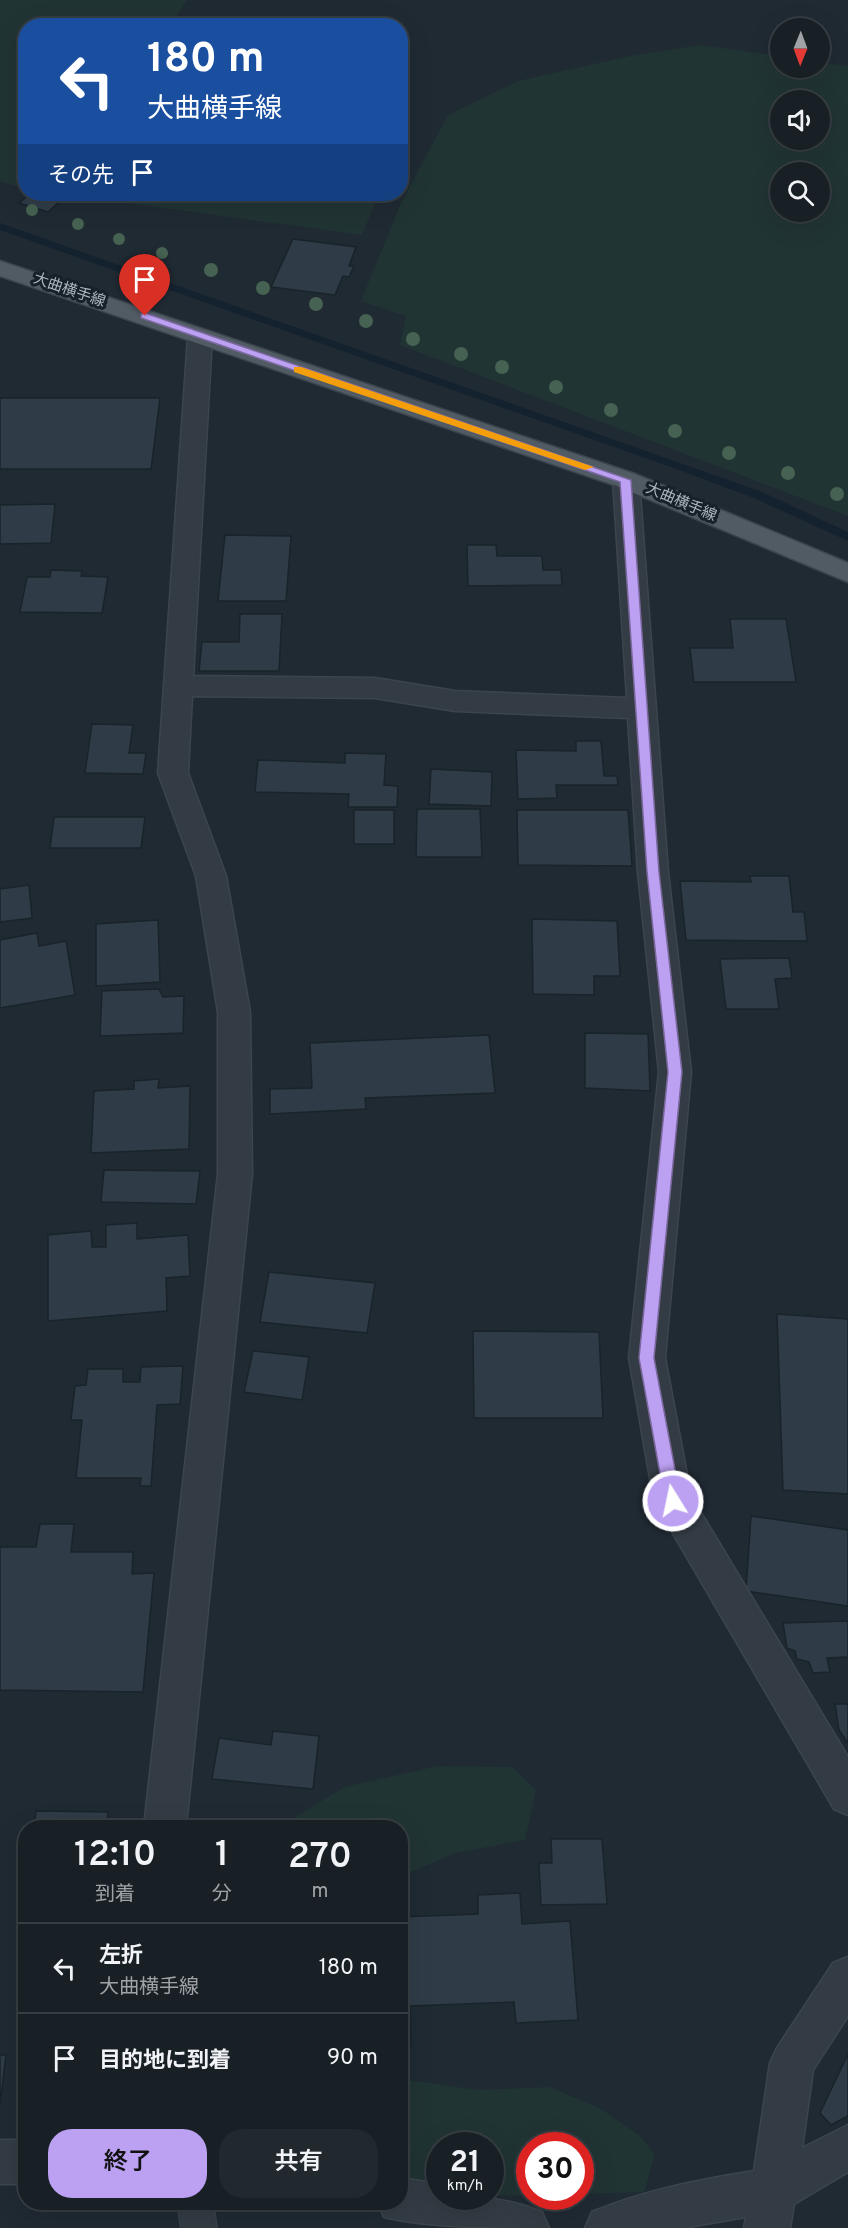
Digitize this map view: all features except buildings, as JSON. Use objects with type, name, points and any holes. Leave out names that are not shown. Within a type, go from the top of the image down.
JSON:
[{"type":"main road","name":"大曲横手線","points":[[0,268],[626,480],[848,573]]},
{"type":"street","points":[[166,1820],[235,1174],[234,1012],[211,876],[172,773],[200,337]]},
{"type":"street","points":[[626,480],[653,872],[675,1072],[646,1358],[673,1501],[848,1795]]},
{"type":"street","points":[[178,686],[375,688],[455,701],[643,709]]},
{"type":"street","points":[[770,2209],[792,2063],[848,1978]]},
{"type":"street","points":[[608,2228],[673,2207],[770,2209],[848,2146]]},
{"type":"street","points":[[0,2162],[18,2162]]},
{"type":"street","points":[[408,2202],[447,2208],[525,2228]]},
{"type":"lane","points":[[197,2210],[200,2228]]},
{"type":"green space","points":[[0,0],[187,0],[175,18],[18,18],[18,187],[0,181]]},
{"type":"green space","points":[[700,45],[770,55],[770,78],[830,78],[830,64],[848,66],[848,516],[400,345],[406,316],[361,301],[401,203],[408,201],[408,190],[448,115],[518,81],[630,56]]},
{"type":"green space","points":[[112,201],[376,201],[362,235]]},
{"type":"green space","points":[[438,1766],[512,1767],[536,1790],[525,1840],[456,1853],[408,1873],[408,1820],[291,1820],[344,1787]]},
{"type":"green space","points":[[408,2080],[478,2090],[550,2087],[601,2109],[640,2136],[655,2155],[644,2192],[594,2194],[594,2132],[516,2132],[516,2196],[504,2195],[504,2132],[426,2132],[426,2184],[408,2180]]},
{"type":"waterway","points":[[0,226],[686,468],[758,495],[848,537]]},
{"type":"slow traffic","points":[[298,370],[589,467]]},
{"type":"route","points":[[145,316],[200,337],[626,480],[653,872],[675,1072],[646,1358],[673,1501]]}]
